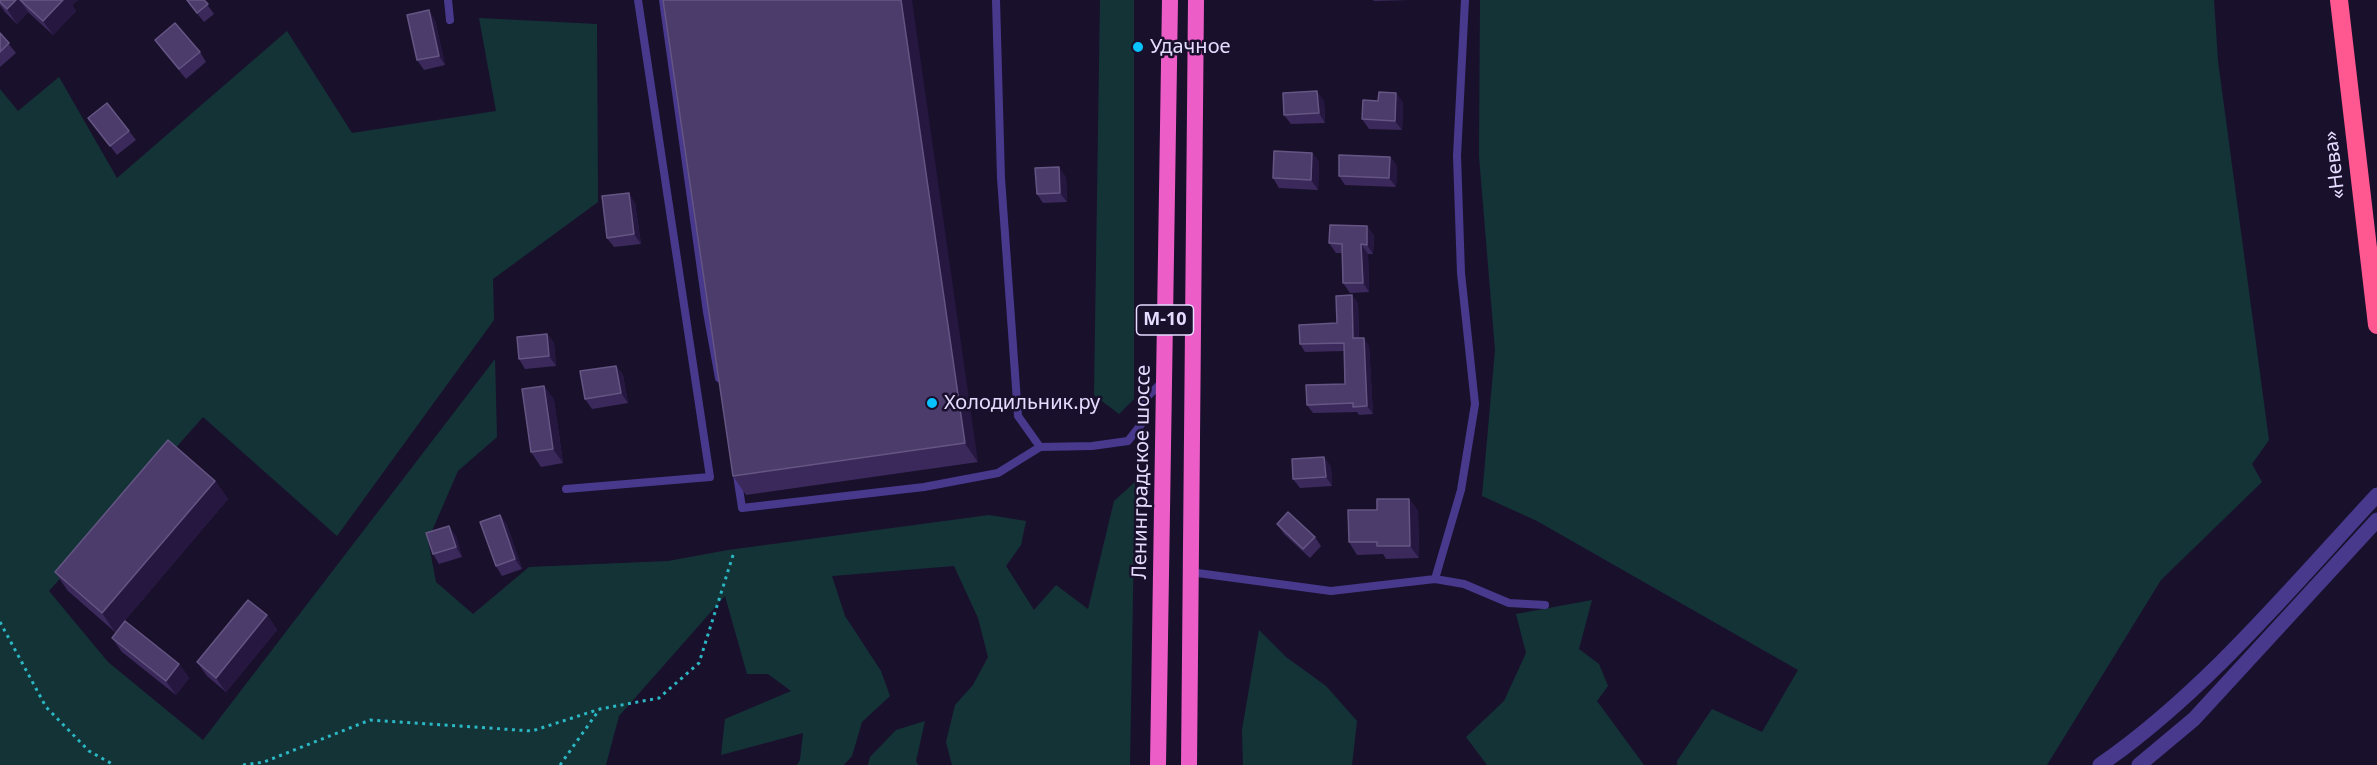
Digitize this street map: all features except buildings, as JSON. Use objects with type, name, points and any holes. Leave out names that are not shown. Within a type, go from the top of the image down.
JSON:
[{"type":"highway","name":"Ленинградское шоссе","points":[[1158,765],[1170,0]]},
{"type":"highway","name":"М-10","points":[[1189,765],[1196,0]]},
{"type":"highway","name":"«Нева»","points":[[2339,0],[2377,325]]},
{"type":"street","points":[[2100,765],[2175,707],[2377,495]]},
{"type":"street","points":[[2139,765],[2194,719],[2377,520]]},
{"type":"lane","points":[[448,0],[450,20]]},
{"type":"lane","points":[[566,489],[710,477],[638,0]]},
{"type":"lane","points":[[663,0],[707,312],[721,393]]},
{"type":"lane","points":[[996,0],[1001,178],[1018,416],[1040,447]]},
{"type":"lane","points":[[1435,579],[1461,490],[1474,404],[1461,273],[1457,156],[1466,0]]},
{"type":"lane","points":[[734,462],[742,508],[924,487],[998,473],[1040,447],[1092,446],[1128,441],[1143,422],[1144,400],[1164,380]]},
{"type":"lane","points":[[1190,572],[1330,591],[1435,579],[1464,584],[1509,603],[1545,605]]},
{"type":"path","points":[[243,765],[264,762],[370,720],[532,731],[600,709],[658,698],[699,663],[735,552]]},
{"type":"path","points":[[0,622],[46,707],[89,751],[114,765]]},
{"type":"path","points":[[560,765],[600,709]]},
{"type":"green space","points":[[1100,0],[1134,0],[1134,399],[1119,414],[1094,395]]},
{"type":"green space","points":[[1480,0],[2214,0],[2218,61],[2269,440],[2252,464],[2262,482],[2161,580],[2047,765],[1677,765],[1677,761],[1712,709],[1762,732],[1798,670],[1537,521],[1482,496],[1495,350],[1479,156]]},
{"type":"green space","points":[[479,18],[597,24],[598,202],[493,279],[494,320],[337,536],[203,417],[49,591],[108,662],[203,740],[495,359],[497,437],[458,471],[428,540],[436,582],[473,614],[529,567],[668,561],[728,550],[989,515],[1026,521],[1021,545],[1006,566],[1034,610],[1056,585],[1088,609],[1114,501],[1135,482],[1130,765],[952,765],[946,742],[955,705],[973,685],[988,657],[978,618],[954,566],[832,576],[845,616],[881,671],[890,696],[862,722],[852,756],[844,765],[797,765],[800,760],[803,733],[721,755],[725,719],[791,691],[768,674],[747,674],[725,596],[619,716],[606,765],[0,765],[0,89],[18,111],[59,77],[117,178],[287,31],[352,133],[496,111]]},
{"type":"green space","points":[[1592,600],[1579,649],[1599,664],[1608,686],[1597,701],[1644,765],[1487,765],[1466,737],[1504,701],[1526,653],[1516,614]]},
{"type":"green space","points":[[1259,630],[1286,657],[1326,686],[1357,721],[1352,765],[1243,765],[1242,730]]},
{"type":"green space","points":[[925,721],[916,761],[918,765],[868,765],[870,757],[896,730]]},
{"type":"place","name":"Удачное","points":[[1138,47]]},
{"type":"place","name":"Холодильник.ру","points":[[932,403]]}]
